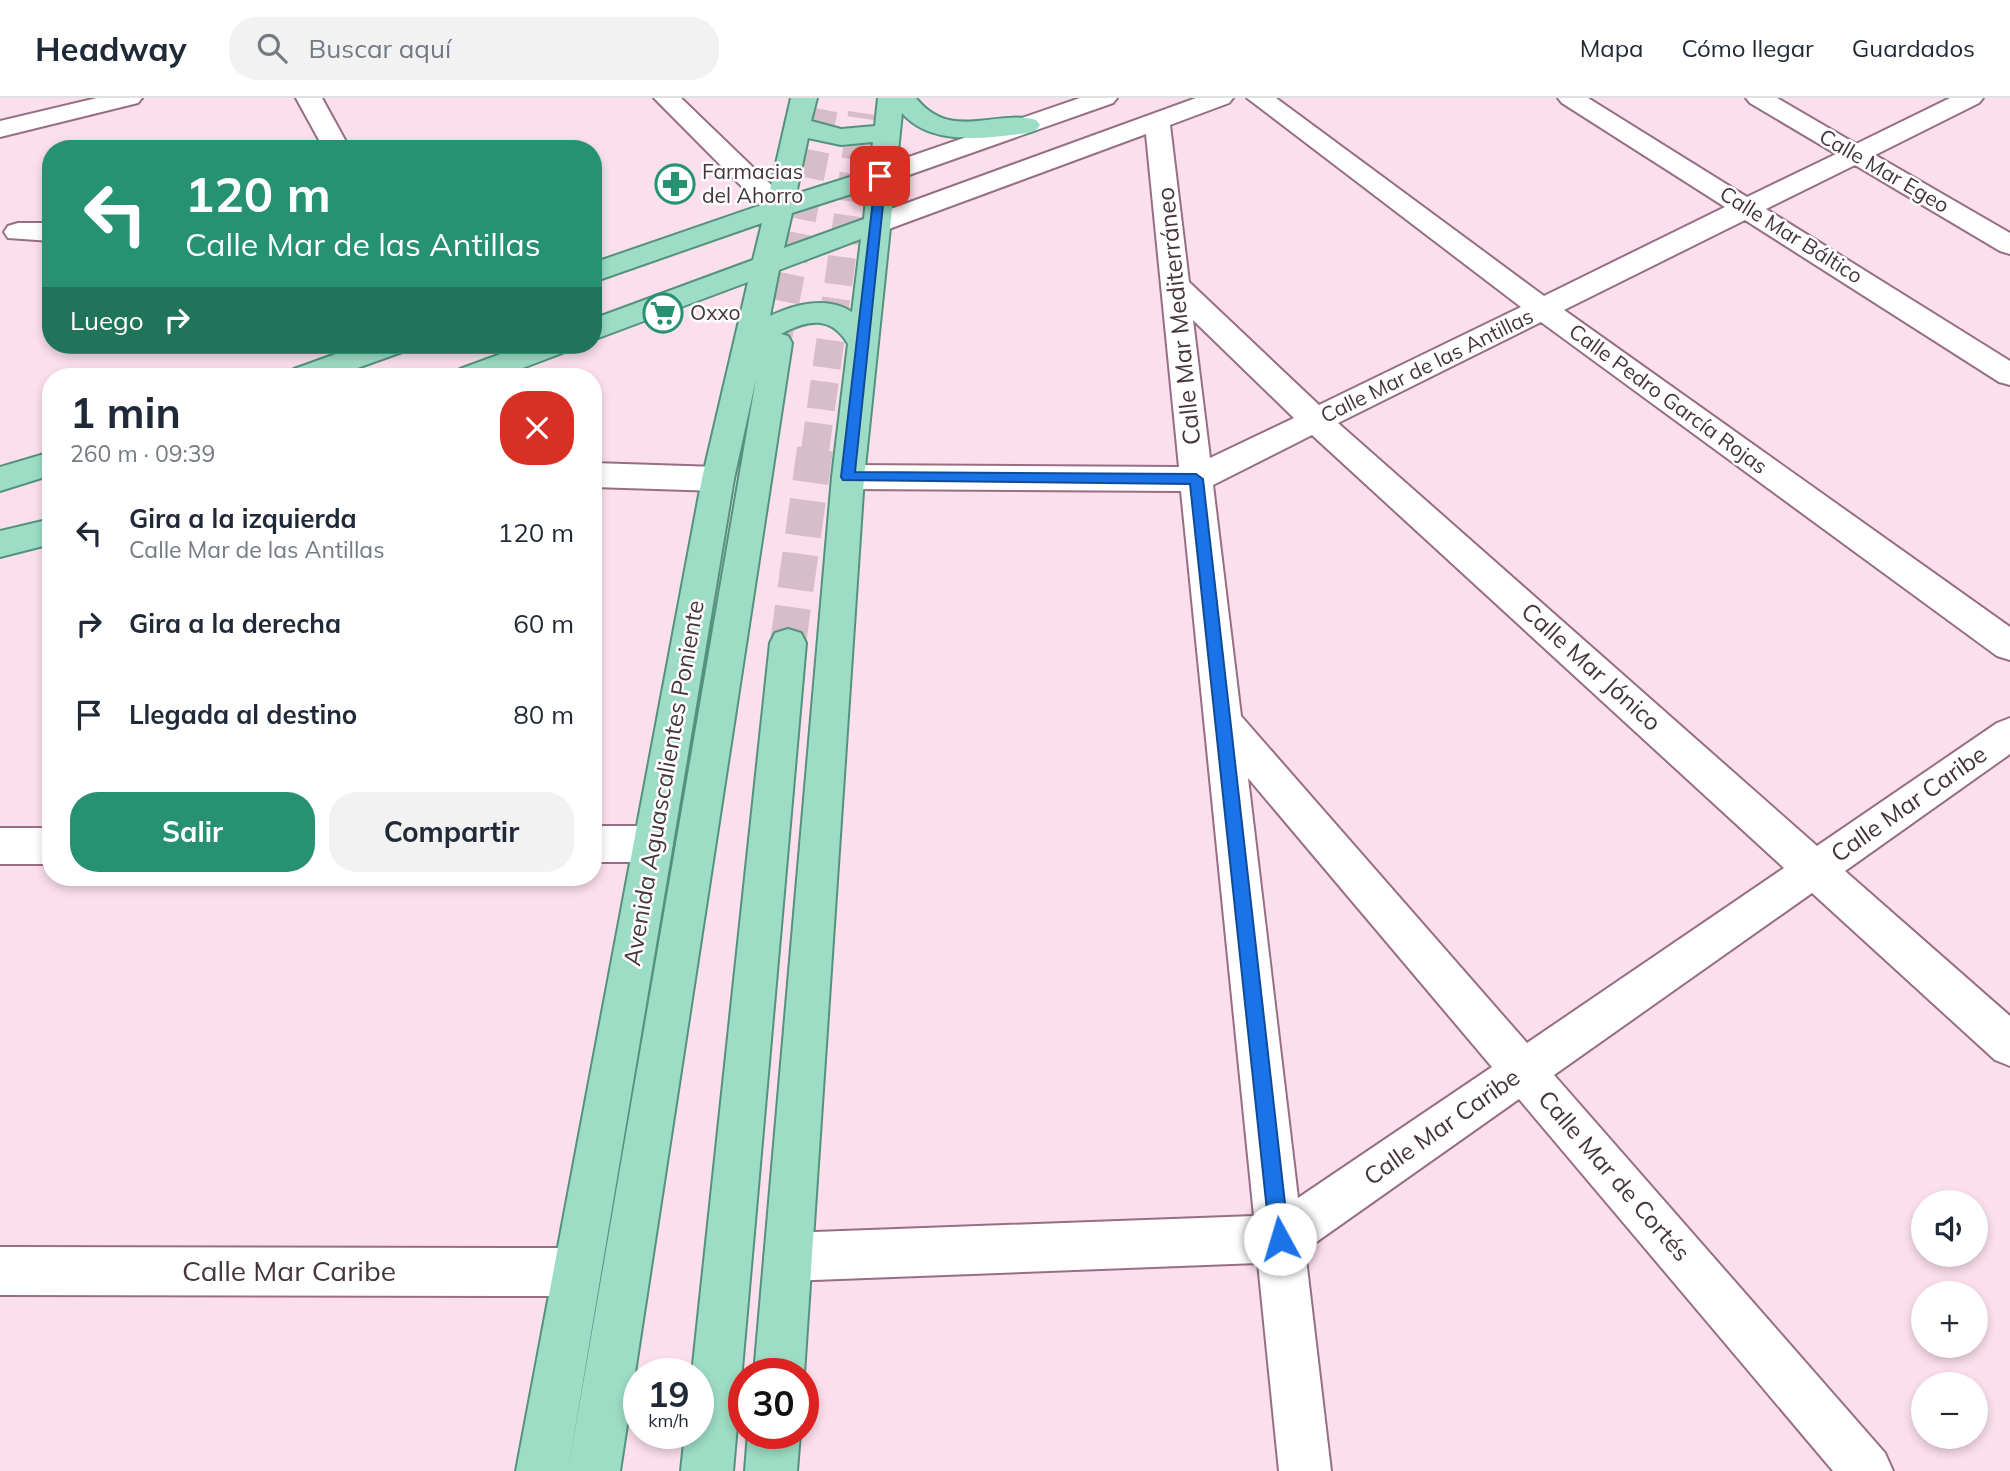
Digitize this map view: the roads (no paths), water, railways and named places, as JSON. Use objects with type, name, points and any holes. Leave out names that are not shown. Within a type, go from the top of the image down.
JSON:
[{"type":"main road","name":"Avenida Aguascalientes Poniente","points":[[594,1471],[763,342],[766,264],[804,98]]},
{"type":"main road","points":[[780,1358],[848,477],[880,176],[891,98]]},
{"type":"main road","points":[[903,98],[921,117],[936,125],[964,130],[1027,125]]},
{"type":"main road","points":[[798,125],[834,138],[856,138],[887,131]]},
{"type":"main road","points":[[602,270],[880,176]]},
{"type":"main road","points":[[602,327],[876,224]]},
{"type":"main road","points":[[763,342],[776,322],[793,315],[816,313],[837,317],[850,324],[862,342]]},
{"type":"main road","name":"Avenida Aguascalientes Poniente","points":[[542,1471],[718,479],[763,342]]},
{"type":"main road","points":[[327,368],[366,354]]},
{"type":"main road","points":[[492,368],[530,354]]},
{"type":"main road","points":[[0,479],[42,466]]},
{"type":"main road","points":[[0,544],[42,533]]},
{"type":"main road","points":[[707,1471],[788,643]]},
{"type":"main road","points":[[771,1471],[773,1449]]},
{"type":"street","points":[[0,129],[129,98]]},
{"type":"street","points":[[309,98],[332,140]]},
{"type":"street","points":[[667,98],[779,208]]},
{"type":"street","points":[[880,176],[1104,98]]},
{"type":"street","points":[[876,224],[1220,98]]},
{"type":"street","name":"Calle Pedro García Rojas","points":[[1260,98],[1543,309],[2010,646]]},
{"type":"street","name":"Calle Mar Báltico","points":[[1571,98],[2010,375]]},
{"type":"street","name":"Calle Mar Egeo","points":[[1759,98],[2010,245]]},
{"type":"street","name":"Calle Mar de las Antillas","points":[[848,477],[1196,479],[1970,98]]},
{"type":"street","name":"Calle Mar Mediterráneo","points":[[1157,121],[1305,1471]]},
{"type":"street","points":[[18,232],[42,232]]},
{"type":"street","name":"Calle Mar Jónico","points":[[1175,285],[1316,421],[2010,1045]]},
{"type":"street","points":[[602,475],[718,479]]},
{"type":"street","name":"Calle Mar de Cortés","points":[[1223,722],[1867,1471]]},
{"type":"street","name":"Calle Mar Caribe","points":[[1280,1239],[2010,734]]},
{"type":"street","points":[[602,844],[653,844]]},
{"type":"street","points":[[0,846],[42,846]]},
{"type":"street","points":[[788,1257],[1280,1239]]},
{"type":"street","name":"Calle Mar Caribe","points":[[0,1271],[577,1272]]},
{"type":"tunnel","points":[[777,343],[826,98]]},
{"type":"tunnel","points":[[815,451],[862,113]]},
{"type":"tunnel","points":[[788,643],[815,449]]},
{"type":"place","name":"Farmacias del Ahorro","points":[[675,184]]},
{"type":"place","name":"Oxxo","points":[[663,313]]}]
